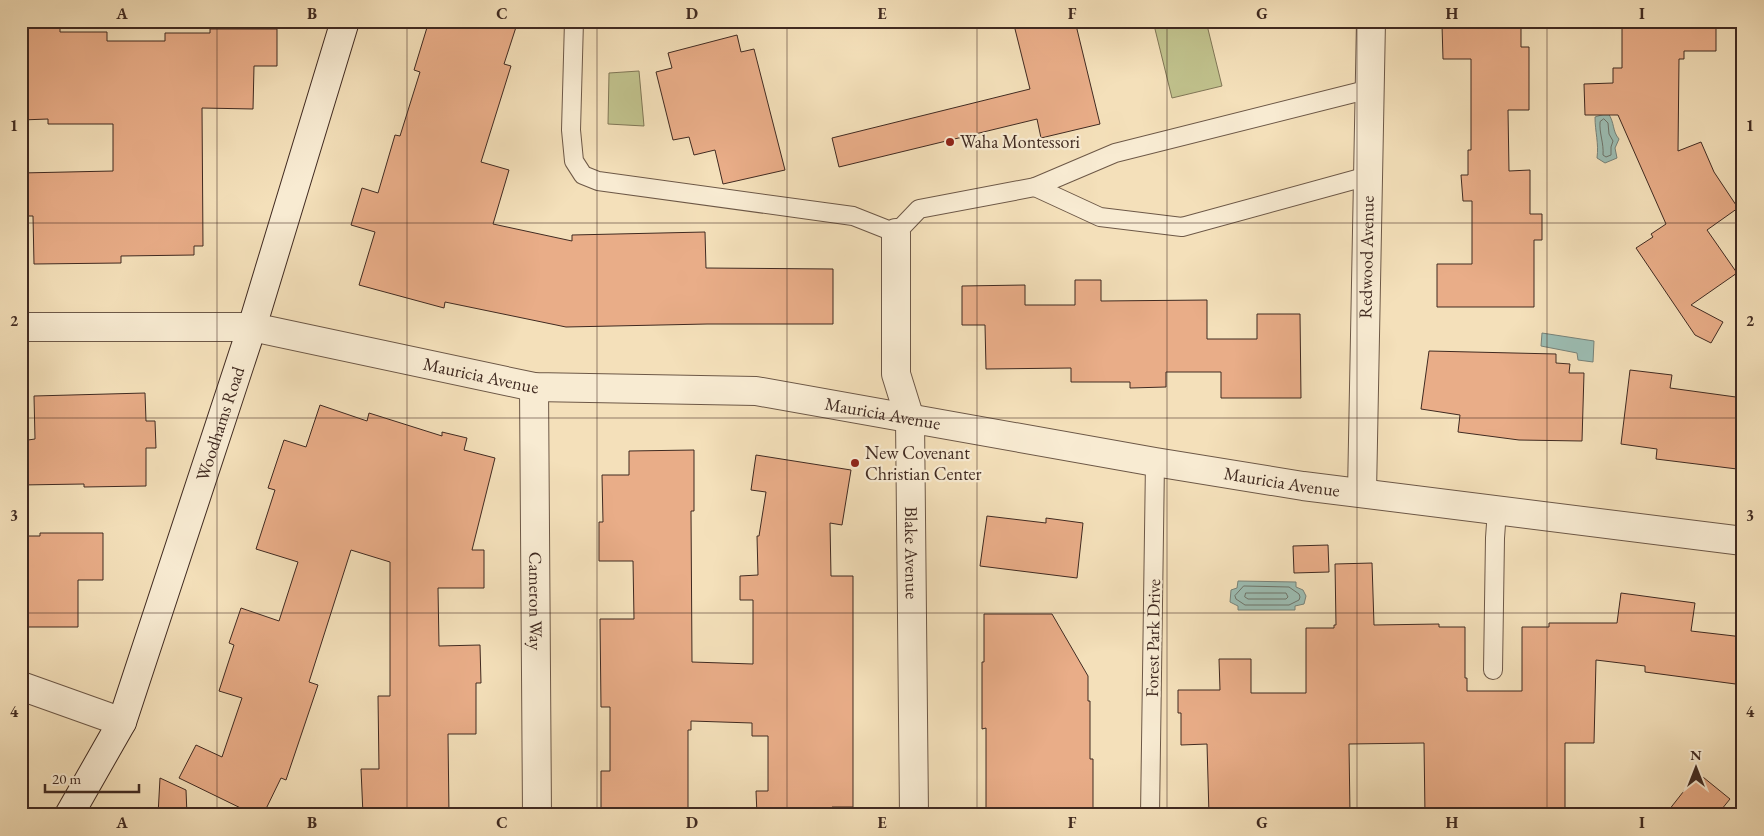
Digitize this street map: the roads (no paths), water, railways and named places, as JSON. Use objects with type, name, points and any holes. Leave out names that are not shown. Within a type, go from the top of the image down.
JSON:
[{"type":"street","name":"Woodhams Road","points":[[68,815],[122,722],[252,328],[345,21]]},
{"type":"street","name":"Redwood Avenue","points":[[1362,493],[1371,21]]},
{"type":"street","name":"Blake Avenue","points":[[896,233],[896,374],[910,419],[914,815]]},
{"type":"street","name":"Mauricia Avenue","points":[[21,327],[252,328],[534,387],[756,391],[1155,462],[1303,486],[1743,542]]},
{"type":"street","name":"Cameron Way","points":[[534,387],[537,815]]},
{"type":"street","points":[[21,686],[122,722]]},
{"type":"lane","points":[[574,21],[571,130],[574,161],[583,175],[598,181],[853,216],[896,233],[919,209],[1035,186],[1115,153],[1370,89]]},
{"type":"lane","points":[[1035,186],[1100,217],[1182,227],[1368,176]]},
{"type":"lane","name":"Forest Park Drive","points":[[1150,815],[1155,462]]},
{"type":"lane","points":[[1493,670],[1495,538],[1498,510]]},
{"type":"water","points":[[1608,113],[1619,139],[1615,148],[1617,158],[1605,163],[1597,158],[1598,147],[1595,117]]},
{"type":"water","points":[[1542,333],[1594,341],[1593,362],[1578,360],[1577,353],[1541,346]]},
{"type":"water","points":[[1238,581],[1296,582],[1296,587],[1303,590],[1306,596],[1304,604],[1295,606],[1295,610],[1238,610],[1238,606],[1230,602],[1231,590],[1237,588]]},
{"type":"place","name":"Waha Montessori","points":[[950,142]]},
{"type":"place","name":"New Covenant Christian Center","points":[[855,463]]}]
